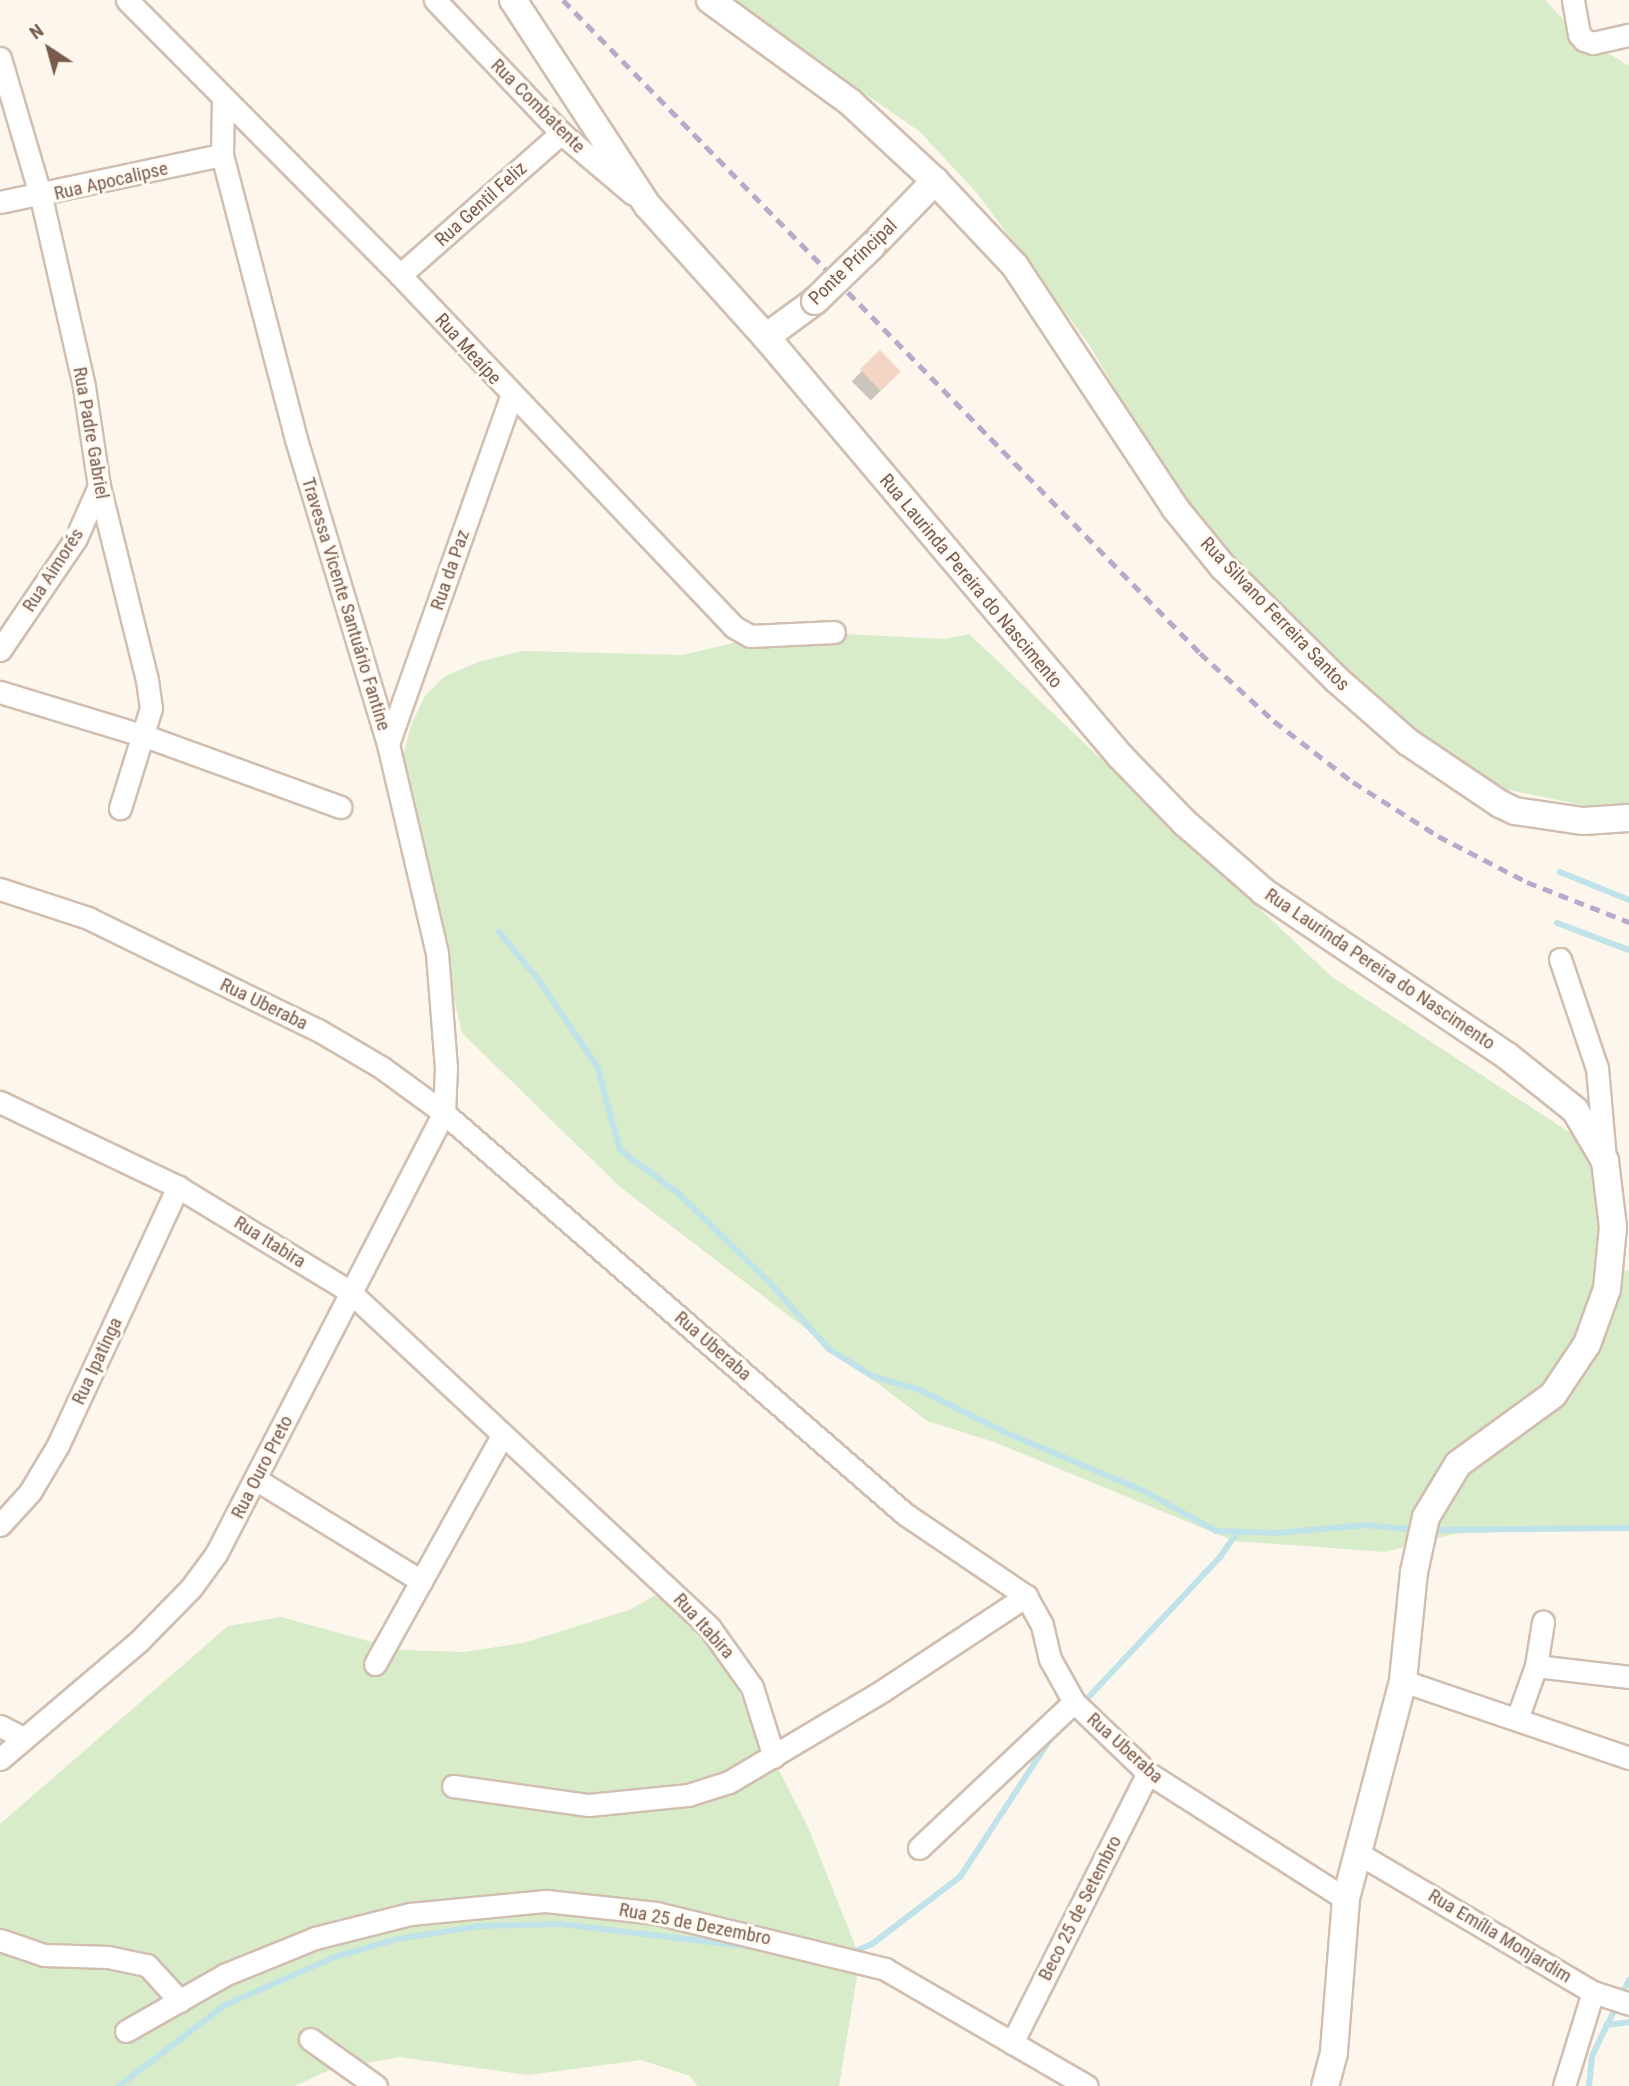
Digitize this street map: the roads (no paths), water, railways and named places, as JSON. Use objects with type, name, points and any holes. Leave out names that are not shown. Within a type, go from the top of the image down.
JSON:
[{"type":"street","name":"Rua Meaípe","points":[[127,0],[223,100],[400,275],[511,396],[744,634],[834,632]]},
{"type":"street","name":"Rua Combatente","points":[[435,0],[561,133],[648,206]]},
{"type":"street","name":"Rua Laurinda Pereira do Nascimento","points":[[513,0],[648,206],[766,337],[974,589],[1120,756],[1185,823],[1264,892],[1506,1055],[1574,1110],[1605,1161],[1613,1227],[1607,1289],[1587,1344],[1553,1395],[1458,1464],[1426,1517],[1414,1572],[1403,1681],[1365,1856],[1346,1899],[1334,2053],[1325,2086]]},
{"type":"street","name":"Rua Silvano Ferreira Santos","points":[[710,0],[850,102],[935,181],[1014,266],[1175,508],[1223,567],[1336,679],[1408,742],[1500,804],[1515,811],[1583,821],[1629,818]]},
{"type":"street","points":[[1573,0],[1579,34],[1593,43],[1629,35]]},
{"type":"street","name":"Rua Padre Gabriel","points":[[0,58],[41,197],[84,387],[99,486],[147,680],[151,708],[145,736],[120,808]]},
{"type":"street","name":"Travessa Vicente Santuário Fantine","points":[[223,100],[222,155],[296,439],[388,744],[437,953],[446,1068],[444,1113]]},
{"type":"street","name":"Rua Gentil Feliz","points":[[400,275],[561,133]]},
{"type":"street","name":"Rua Apocalipse","points":[[0,202],[41,197],[222,155]]},
{"type":"street","name":"Ponte Principal","points":[[766,337],[815,301],[935,181]]},
{"type":"street","name":"Rua da Paz","points":[[388,744],[511,396]]},
{"type":"street","name":"Rua Aimorés","points":[[0,650],[76,538],[99,486]]},
{"type":"street","points":[[0,692],[145,736],[340,807]]},
{"type":"street","name":"Rua Uberaba","points":[[0,889],[88,918],[318,1030],[381,1067],[444,1113],[905,1514],[1026,1596],[1042,1625],[1050,1659],[1074,1702],[1148,1773],[1346,1899]]},
{"type":"street","points":[[1560,959],[1597,1068],[1605,1161]]},
{"type":"street","name":"Rua Itabira","points":[[0,1102],[178,1187],[349,1291],[710,1628],[752,1687],[774,1757]]},
{"type":"street","name":"Rua Ouro Preto","points":[[0,1759],[139,1641],[191,1588],[216,1554],[257,1480],[349,1291],[444,1113]]},
{"type":"street","name":"Rua Ipatinga","points":[[0,1525],[30,1492],[58,1445],[178,1187]]},
{"type":"street","points":[[375,1664],[502,1436]]},
{"type":"street","points":[[257,1480],[421,1581]]},
{"type":"street","points":[[453,1786],[589,1805],[641,1802],[729,1782],[774,1757],[1026,1596]]},
{"type":"street","points":[[1517,1719],[1536,1666],[1543,1622]]},
{"type":"street","points":[[1536,1666],[1629,1677]]},
{"type":"street","points":[[1403,1681],[1629,1758]]},
{"type":"street","points":[[919,1848],[1074,1702]]},
{"type":"street","points":[[0,1726],[24,1738]]},
{"type":"street","name":"Beco 25 de Setembro","points":[[1012,2043],[1148,1773]]},
{"type":"street","name":"Rua Emília Monjardim","points":[[1365,1856],[1593,1992],[1629,2004]]},
{"type":"street","name":"Rua 25 de Dezembro","points":[[126,2031],[224,1975],[315,1938],[410,1914],[546,1901],[656,1913],[885,1969],[1087,2086]]},
{"type":"street","points":[[0,1940],[44,1955],[108,1956],[146,1965],[180,2001]]},
{"type":"street","points":[[1564,2086],[1593,1992]]},
{"type":"street","points":[[310,2039],[376,2086]]},
{"type":"waterway","points":[[1560,872],[1629,900]]},
{"type":"waterway","points":[[1557,923],[1629,950]]},
{"type":"waterway","points":[[499,932],[538,979],[597,1066],[620,1150],[678,1193],[771,1284],[829,1349],[872,1376],[920,1390],[1009,1434],[1146,1492],[1216,1531],[1278,1533],[1365,1525],[1418,1530]]},
{"type":"waterway","points":[[1428,1530],[1629,1528]]},
{"type":"waterway","points":[[1082,1704],[1220,1557],[1236,1534]]},
{"type":"waterway","points":[[851,1953],[872,1944],[960,1877],[1051,1738]]},
{"type":"waterway","points":[[119,2086],[225,2005],[335,1957],[397,1939],[481,1926],[560,1924],[760,1948]]},
{"type":"waterway","points":[[1589,2086],[1592,2056],[1629,1980]]},
{"type":"waterway","points":[[1606,2025],[1629,2022]]},
{"type":"railway","points":[[563,0],[1200,653],[1274,721],[1353,782],[1438,836],[1527,882],[1629,922]]}]
